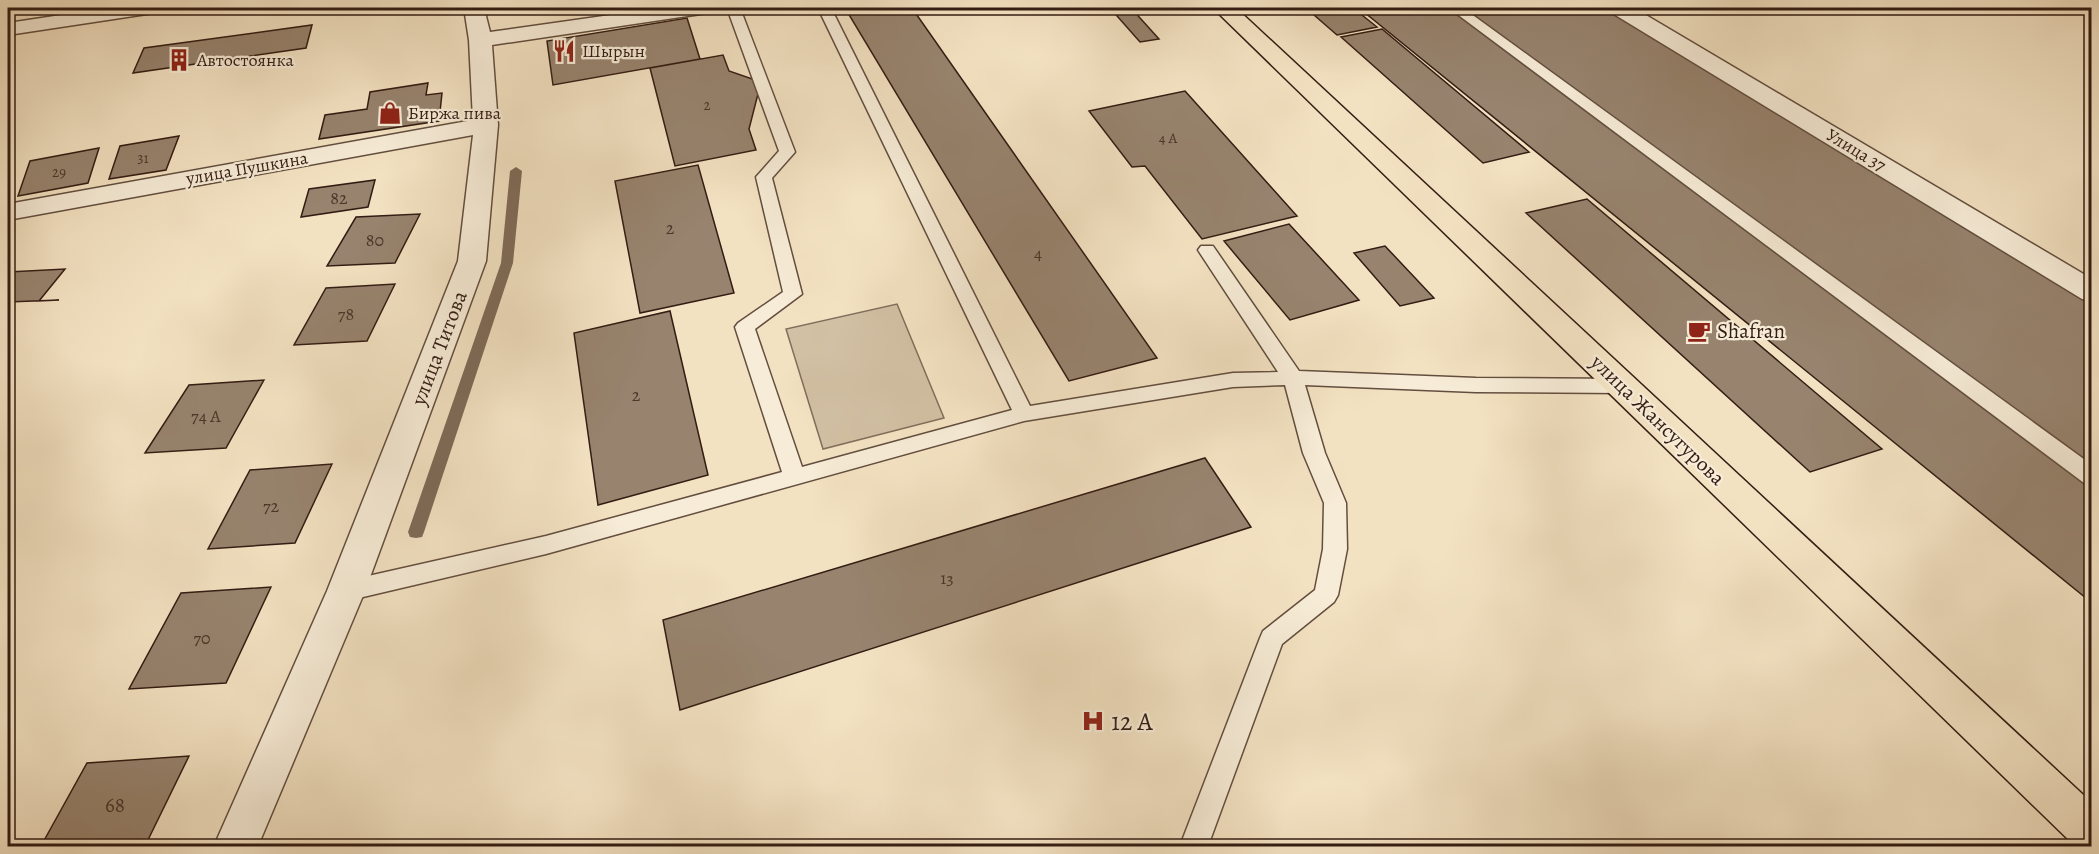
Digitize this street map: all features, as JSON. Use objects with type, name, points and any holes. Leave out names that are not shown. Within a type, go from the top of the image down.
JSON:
[{"type":"main road","name":"улица Жансугурова","points":[[1224,8],[2091,833]]},
{"type":"street","points":[[8,29],[147,8]]},
{"type":"street","name":"улица Титова","points":[[236,846],[346,591],[472,261],[486,125],[480,40],[474,8]]},
{"type":"street","points":[[480,40],[701,8]]},
{"type":"street","name":"Улица 37","points":[[1620,8],[2091,292]]},
{"type":"street","name":"улица Пушкина","points":[[8,212],[486,125]]},
{"type":"lane","points":[[733,8],[787,152],[764,177],[794,294],[745,327],[794,476]]},
{"type":"lane","points":[[824,8],[1024,414]]},
{"type":"lane","points":[[1455,8],[2091,477]]},
{"type":"lane","points":[[1194,846],[1272,638],[1326,595],[1335,549],[1335,503],[1314,453],[1293,378],[1207,250]]},
{"type":"lane","points":[[346,591],[546,545],[1024,414],[1233,380],[1293,378],[1476,385],[1623,386]]},
{"type":"shaded area","points":[[897,304],[944,418],[823,449],[786,329]]},
{"type":"building","points":[[845,8],[912,8],[1157,358],[1069,381]]},
{"type":"building","points":[[1110,8],[1131,8],[1159,39],[1140,42]]},
{"type":"building","points":[[1306,8],[1353,8],[1377,27],[1337,35]]},
{"type":"building","points":[[1359,8],[1634,8],[2092,299],[2092,603]]},
{"type":"building","name":"Шырын","points":[[687,18],[700,59],[553,85],[547,41]]},
{"type":"building","name":"Автостоянка","points":[[312,25],[306,48],[133,73],[144,48]]},
{"type":"building","points":[[1382,29],[1529,152],[1483,163],[1341,37]]},
{"type":"building","points":[[723,55],[729,71],[761,82],[749,129],[756,150],[675,166],[650,68]]},
{"type":"building","name":"Биржа пива","points":[[428,83],[426,95],[442,93],[439,121],[319,139],[325,115],[367,109],[370,92]]},
{"type":"building","points":[[1185,91],[1297,216],[1202,239],[1145,166],[1132,167],[1089,111]]},
{"type":"building","points":[[179,136],[166,170],[109,179],[120,146]]},
{"type":"building","points":[[99,148],[88,183],[18,196],[30,161]]},
{"type":"building","points":[[698,165],[734,293],[640,313],[615,181]]},
{"type":"building","points":[[375,180],[368,207],[301,217],[309,189]]},
{"type":"building","name":"Shafran","points":[[1587,199],[1882,449],[1810,472],[1526,213]]},
{"type":"building","points":[[420,214],[395,263],[327,266],[356,217]]},
{"type":"building","points":[[1289,224],[1359,300],[1290,320],[1224,241]]},
{"type":"building","points":[[1385,246],[1434,298],[1400,306],[1354,253]]},
{"type":"building","points":[[65,269],[39,301],[8,302],[8,272]]},
{"type":"building","points":[[395,284],[367,341],[294,345],[326,288]]},
{"type":"building","points":[[670,311],[708,475],[598,505],[574,333]]},
{"type":"building","points":[[264,380],[226,448],[145,453],[189,385]]},
{"type":"building","points":[[1205,458],[1251,527],[680,710],[663,620]]},
{"type":"building","points":[[332,464],[295,543],[208,549],[250,470]]},
{"type":"building","points":[[271,587],[226,683],[129,689],[181,593]]},
{"type":"building","points":[[189,756],[145,846],[41,846],[87,763]]},
{"type":"waterway","points":[[416,532],[507,263],[516,171]]},
{"type":"place","name":"Шырын","points":[[564,51]]},
{"type":"place","name":"Автостоянка","points":[[179,60]]},
{"type":"place","name":"Биржа пива","points":[[390,113]]},
{"type":"place","name":"Shafran","points":[[1699,331]]},
{"type":"place","name":"12 А","points":[[1093,721]]}]
